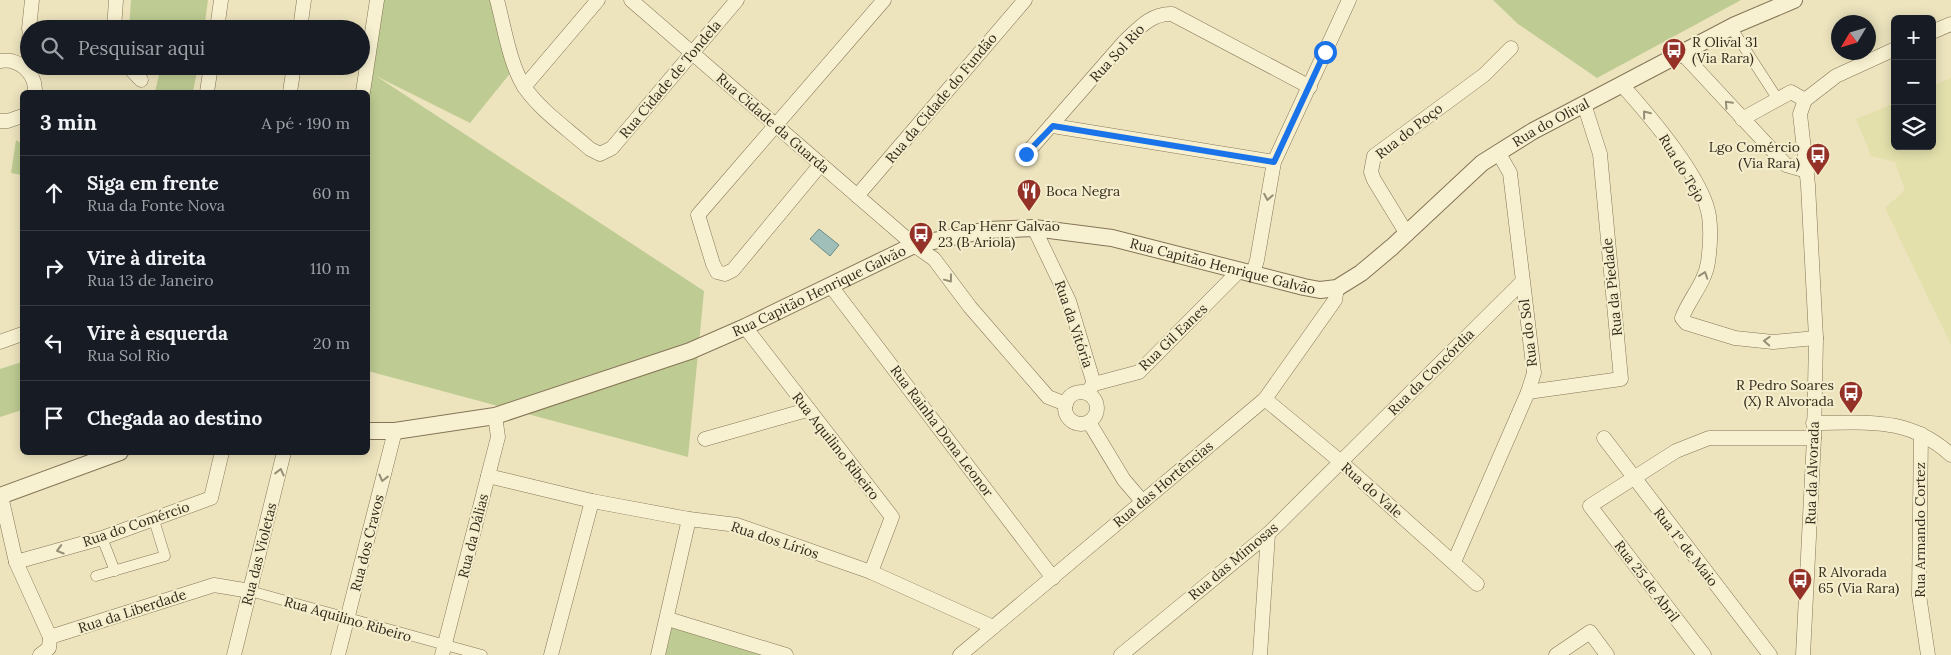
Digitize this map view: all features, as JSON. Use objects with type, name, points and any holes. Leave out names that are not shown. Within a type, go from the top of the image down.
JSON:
[{"type":"street","points":[[31,20],[32,0]]},
{"type":"street","points":[[115,20],[116,0]]},
{"type":"street","points":[[218,20],[221,0]]},
{"type":"street","points":[[301,20],[304,0]]},
{"type":"street","points":[[370,46],[377,0]]},
{"type":"street","points":[[497,0],[524,87],[598,0]]},
{"type":"street","name":"Rua Cidade da Guarda","points":[[632,0],[914,246],[934,259],[970,307],[1048,397],[1066,404]]},
{"type":"street","name":"Rua Cidade de Tondela","points":[[524,87],[534,100],[590,149],[600,154],[612,148],[737,0]]},
{"type":"street","points":[[821,164],[733,270],[725,274],[718,272],[713,264],[698,215],[774,124],[884,0]]},
{"type":"street","name":"Rua da Cidade do Fundão","points":[[857,196],[1024,0]]},
{"type":"street","points":[[1246,272],[1257,260],[1274,162],[1349,0]]},
{"type":"street","name":"Rua do Olival","points":[[1337,288],[1360,274],[1406,234],[1463,179],[1498,152],[1681,52],[1731,27],[1794,0]]},
{"type":"street","name":"Rua Sol Rio","points":[[1026,154],[1053,126],[1124,42],[1142,25],[1160,13],[1172,14],[1310,86]]},
{"type":"street","points":[[1936,30],[1951,24]]},
{"type":"street","points":[[1731,27],[1776,98]]},
{"type":"street","name":"Rua do Poço","points":[[1406,234],[1374,180],[1371,172],[1374,156],[1484,75],[1511,48]]},
{"type":"street","points":[[1742,119],[1776,98],[1791,92],[1805,100],[1836,76],[1891,51]]},
{"type":"street","points":[[1681,52],[1786,164],[1806,171]]},
{"type":"street","points":[[0,61],[14,61],[20,64]]},
{"type":"street","points":[[32,75],[35,90]]},
{"type":"street","points":[[136,75],[141,80]]},
{"type":"street","points":[[207,90],[210,75]]},
{"type":"street","points":[[290,90],[293,75]]},
{"type":"street","points":[[363,90],[366,75]]},
{"type":"street","name":"Rua do Tejo","points":[[1622,85],[1673,148],[1701,194],[1709,216],[1708,263],[1702,282],[1682,318],[1686,323],[1735,338],[1773,342],[1816,338]]},
{"type":"street","name":"Rua da Alvorada","points":[[1802,655],[1814,438],[1816,338],[1806,171],[1800,114],[1805,100]]},
{"type":"street","name":"Rua da Piedade","points":[[1528,392],[1621,379],[1601,182],[1600,154],[1584,104]]},
{"type":"street","points":[[0,121],[8,122],[20,117]]},
{"type":"street","points":[[1053,126],[1274,162]]},
{"type":"street","name":"Rua do Sol","points":[[1454,562],[1528,392],[1534,373],[1510,173],[1498,152]]},
{"type":"street","name":"Rua Capitão Henrique Galvão","points":[[370,431],[395,431],[495,416],[690,351],[745,328],[830,285],[914,246],[987,230],[1034,228],[1112,238],[1320,290],[1337,288]]},
{"type":"street","name":"Rua da Vitória","points":[[1034,228],[1069,301],[1090,388]]},
{"type":"street","name":"Rua Gil Eanes","points":[[1090,388],[1139,372],[1246,272]]},
{"type":"street","name":"Rua da Concórdia","points":[[1340,462],[1522,282]]},
{"type":"street","name":"Rua Rainha Dona Leonor","points":[[830,285],[1053,578]]},
{"type":"street","name":"Rua das Hortências","points":[[960,655],[1265,399],[1335,300],[1337,288]]},
{"type":"street","name":"Rua Aquilino Ribeiro","points":[[745,328],[892,517],[872,572]]},
{"type":"street","points":[[0,342],[20,335]]},
{"type":"street","points":[[1090,388],[1091,396],[1096,404],[1096,415],[1089,422],[1078,424],[1069,419],[1065,409],[1066,404],[1072,396],[1090,388]]},
{"type":"street","name":"Rua do Vale","points":[[1265,399],[1340,462],[1477,584]]},
{"type":"street","points":[[705,439],[807,410]]},
{"type":"street","name":"Rua da Dálias","points":[[443,650],[498,436],[495,416]]},
{"type":"street","points":[[1089,422],[1124,480],[1142,501]]},
{"type":"street","points":[[1814,423],[1880,423],[1908,428],[1938,443],[1951,455]]},
{"type":"street","name":"Rua dos Cravos","points":[[338,655],[395,431]]},
{"type":"street","name":"Rua Armando Cortez","points":[[1921,434],[1919,595],[1928,655]]},
{"type":"street","name":"Rua 1º de Maio","points":[[1604,438],[1770,655]]},
{"type":"street","points":[[1633,478],[1676,451],[1709,438],[1814,438]]},
{"type":"street","points":[[40,655],[49,648],[50,637],[16,562],[0,496],[112,455]]},
{"type":"street","name":"Rua do Comércio","points":[[16,562],[102,538],[211,498],[221,455]]},
{"type":"street","name":"Rua das Violetas","points":[[234,655],[283,455]]},
{"type":"street","name":"Rua das Mimosas","points":[[1121,655],[1268,534],[1340,462]]},
{"type":"street","name":"Rua dos Lírios","points":[[488,476],[592,501],[689,519],[737,524],[872,572],[993,627]]},
{"type":"street","name":"Rua 25 de Abril","points":[[1633,478],[1590,506],[1704,655]]},
{"type":"street","points":[[551,655],[592,501]]},
{"type":"street","points":[[658,655],[668,619],[689,519]]},
{"type":"street","points":[[96,576],[165,556],[154,520]]},
{"type":"street","points":[[1260,655],[1268,534]]},
{"type":"street","points":[[102,538],[115,571]]},
{"type":"street","name":"Rua Aquilino Ribeiro","points":[[214,585],[250,592],[443,650],[482,655]]},
{"type":"street","name":"Rua da Liberdade","points":[[50,637],[214,585]]},
{"type":"street","points":[[668,619],[786,655]]},
{"type":"street","points":[[1556,655],[1590,632],[1607,655]]},
{"type":"shaded area","points":[[1951,78],[1951,345],[1885,208],[1905,190],[1895,162],[1871,156],[1856,119],[1891,105],[1891,150],[1936,150],[1936,84]]},
{"type":"green space","points":[[131,0],[208,0],[205,20],[130,20]]},
{"type":"green space","points":[[382,0],[497,0],[516,66],[470,123],[376,76],[704,291],[688,457],[370,372],[369,90]]},
{"type":"green space","points":[[1493,0],[1741,0],[1597,78],[1518,24]]},
{"type":"green space","points":[[159,75],[196,75],[193,90],[155,90]]},
{"type":"green space","points":[[16,140],[20,143],[20,175],[11,173]]},
{"type":"green space","points":[[20,363],[20,411],[0,417],[0,369]]},
{"type":"green space","points":[[668,619],[770,655],[659,655]]},
{"type":"water","points":[[819,229],[839,245],[830,256],[810,239]]},
{"type":"place","name":"R Olival 31 (Via Rara)","points":[[1674,71]]},
{"type":"place","name":"Lgo Comércio (Via Rara)","points":[[1818,176]]},
{"type":"place","name":"Boca Negra","points":[[1029,212]]},
{"type":"place","name":"R Cap Henr Galvão 23 (B Ariola)","points":[[921,255]]},
{"type":"place","name":"R Pedro Soares (X) R Alvorada","points":[[1851,414]]},
{"type":"place","name":"R Alvorada 65 (Via Rara)","points":[[1800,601]]},
{"type":"route","points":[[1026,154],[1053,126],[1274,162],[1325,52]]}]
